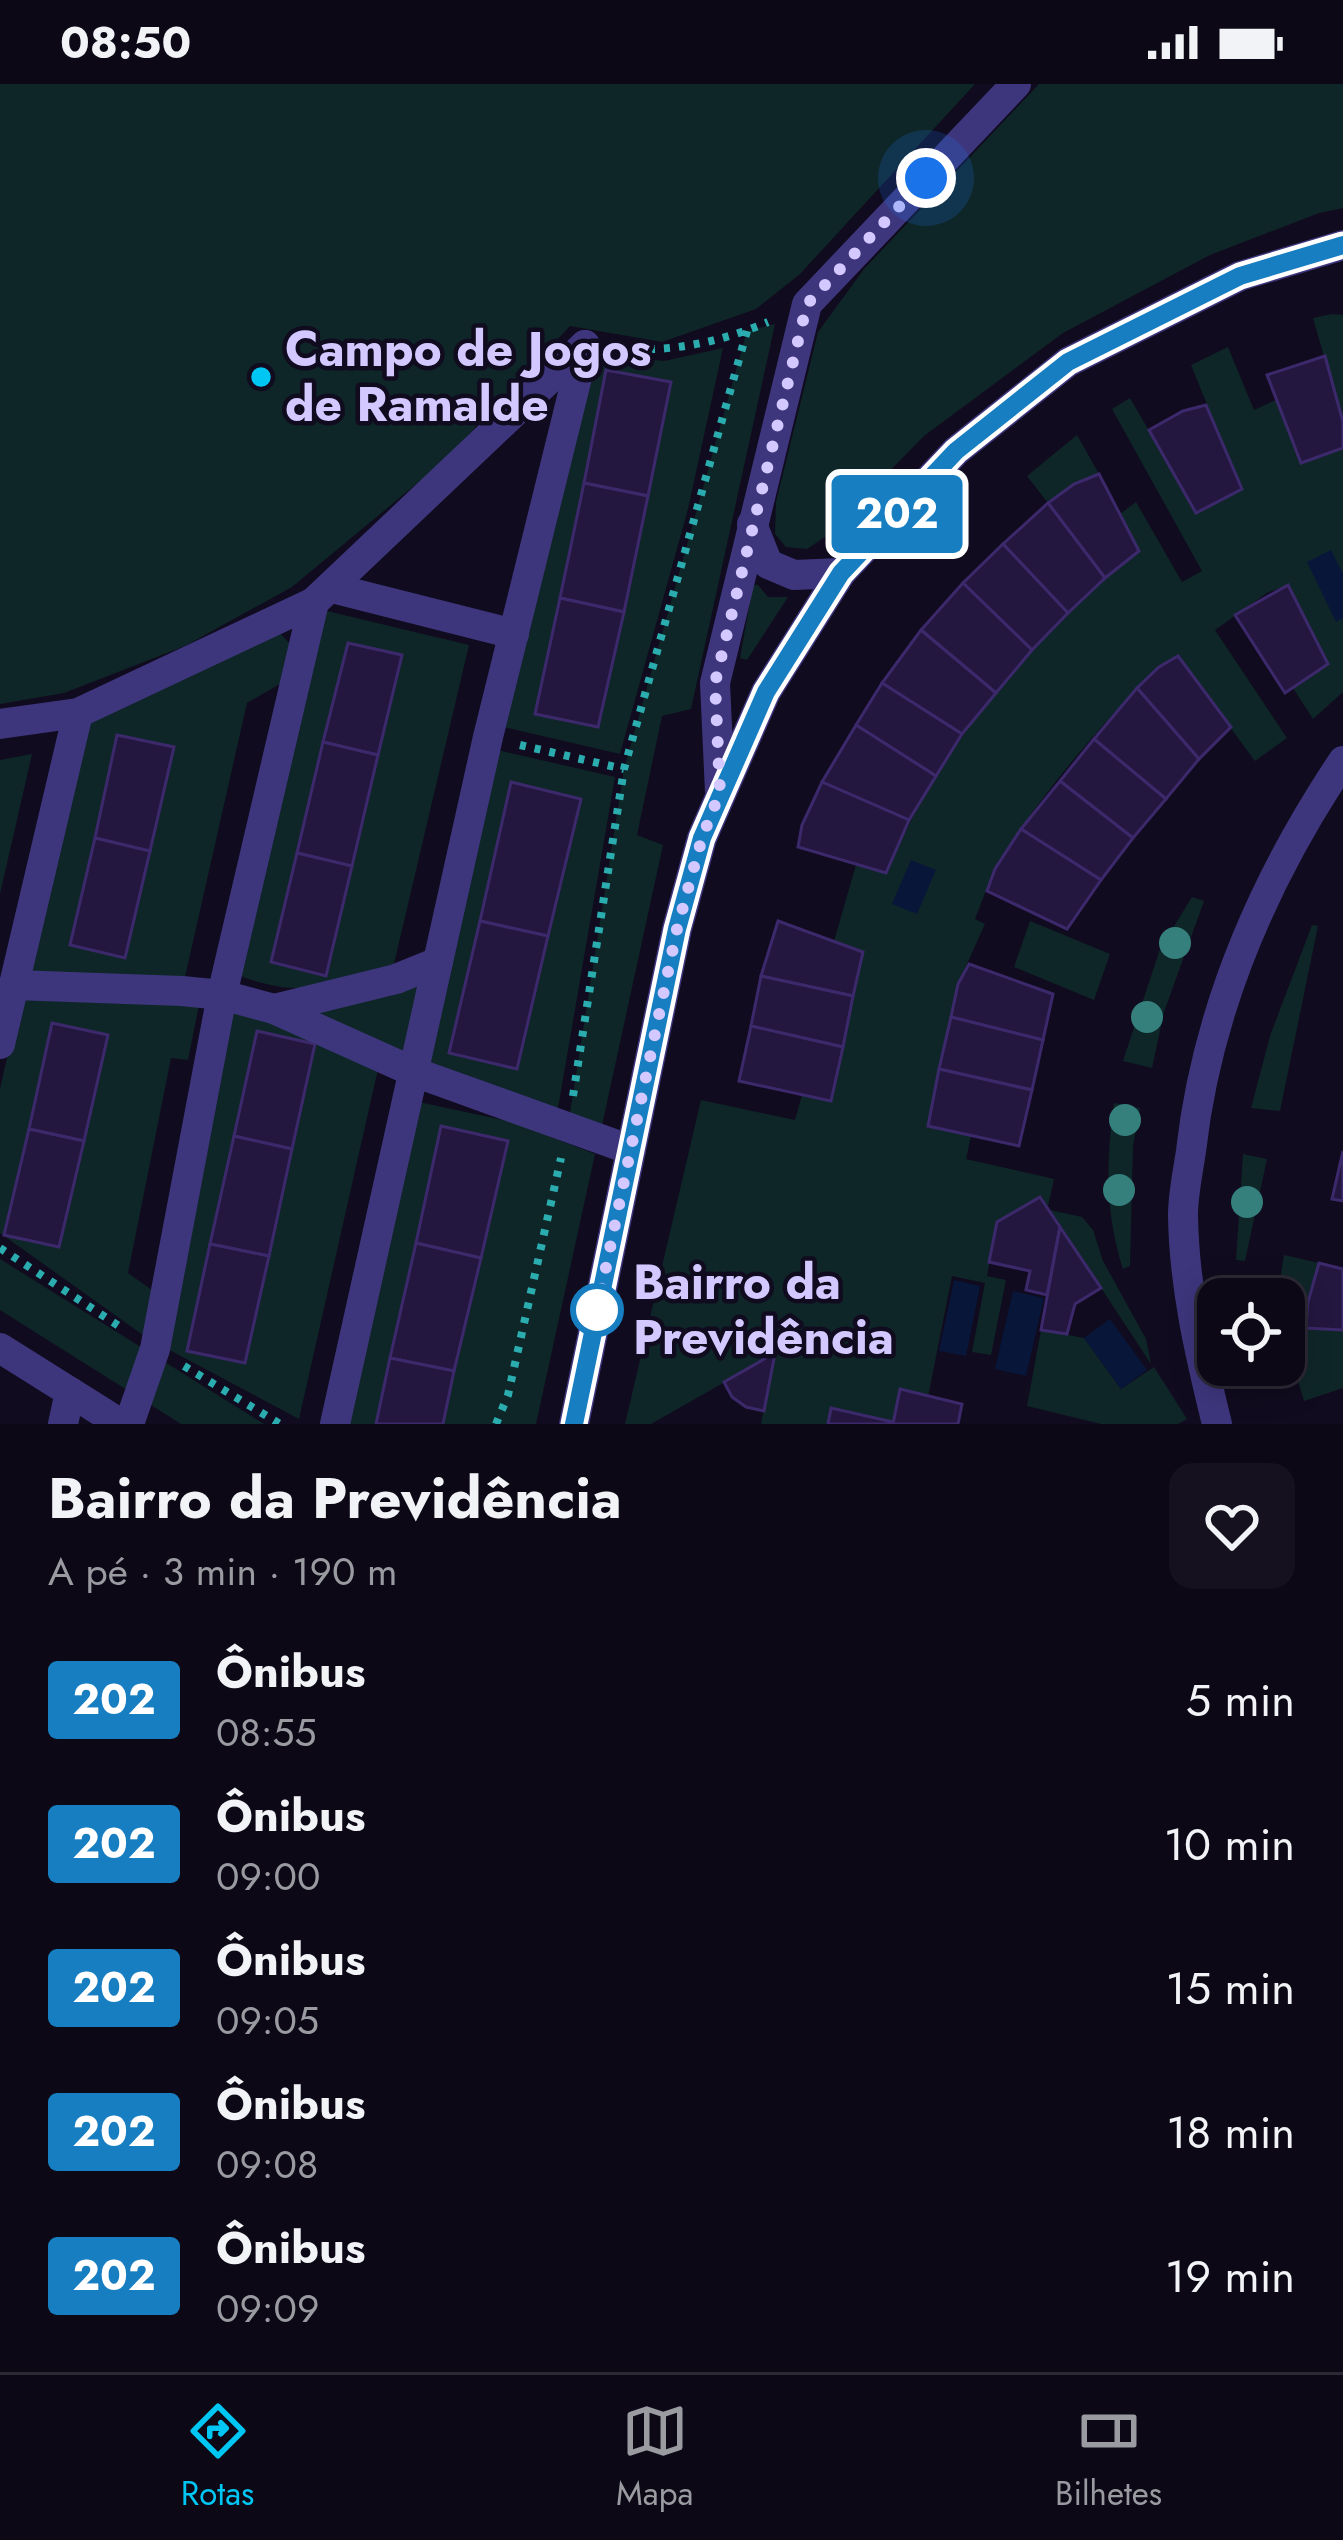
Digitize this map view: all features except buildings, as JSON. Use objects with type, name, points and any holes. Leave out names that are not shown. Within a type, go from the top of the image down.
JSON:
[{"type":"street","points":[[720,792],[715,683],[807,304],[1016,84]]},
{"type":"street","points":[[574,1424],[677,929],[702,838],[766,692],[841,573],[956,451],[1068,362],[1240,276],[1343,245]]},
{"type":"street","points":[[0,724],[78,713],[323,595],[585,345]]},
{"type":"street","points":[[335,1424],[488,737],[585,345]]},
{"type":"street","points":[[752,524],[768,565],[794,574],[841,573]]},
{"type":"street","points":[[323,595],[514,634]]},
{"type":"street","points":[[0,1348],[125,1424],[155,1349],[223,995],[323,595]]},
{"type":"street","points":[[0,1044],[78,713]]},
{"type":"street","points":[[1217,1424],[1194,1333],[1183,1213],[1195,1113],[1221,1005],[1257,910],[1298,827],[1343,761]]},
{"type":"street","points":[[274,1009],[396,979],[438,962]]},
{"type":"street","points":[[14,985],[223,995],[274,1009],[414,1072],[631,1150]]},
{"type":"street","points":[[63,1424],[70,1392]]},
{"type":"path","points":[[585,345],[658,352],[747,331],[807,304]]},
{"type":"path","points":[[496,1424],[508,1395],[567,1127],[624,769],[747,331]]},
{"type":"path","points":[[488,737],[624,769]]},
{"type":"green space","name":"Campo de Jogos de Ramalde","points":[[0,84],[975,84],[800,274],[756,309],[662,342],[570,326],[444,461],[292,587],[185,646],[64,693],[0,704]]},
{"type":"green space","points":[[1039,84],[1343,84],[1343,208],[1210,255],[1063,333],[924,436],[825,537],[807,549],[786,547],[775,534],[776,502],[818,332],[864,269]]},
{"type":"green space","points":[[1343,315],[1343,422],[1313,318]]},
{"type":"green space","points":[[775,324],[691,709],[662,716],[637,835],[663,845],[601,1130],[569,1119],[624,769],[747,331]]},
{"type":"green space","points":[[1228,347],[1254,410],[1276,400],[1301,463],[1343,448],[1343,692],[1313,719],[1293,688],[1328,663],[1288,585],[1267,593],[1215,630],[1287,738],[1255,761],[1178,657],[1134,693],[1080,753],[996,867],[975,919],[985,924],[958,984],[928,1126],[971,1136],[966,1159],[1054,1179],[1048,1206],[1039,1198],[997,1223],[987,1276],[1006,1280],[991,1355],[972,1352],[985,1283],[952,1276],[928,1397],[900,1390],[893,1422],[832,1408],[828,1424],[761,1424],[774,1354],[651,1424],[625,1424],[701,1100],[795,1120],[802,1095],[831,1100],[863,953],[834,941],[856,865],[886,873],[934,781],[993,697],[1062,620],[1139,551],[1120,514],[1136,502],[1182,582],[1202,571],[1112,409],[1130,398],[1196,512],[1241,488],[1191,365]]},
{"type":"green space","points":[[723,348],[688,509],[620,754],[499,726],[590,353],[664,361]]},
{"type":"green space","points":[[1077,435],[1099,474],[1074,484],[1048,503],[1027,476]]},
{"type":"green space","points":[[753,585],[768,597],[788,597],[747,660],[740,658]]},
{"type":"green space","points":[[323,610],[469,645],[393,968],[297,988],[235,974]]},
{"type":"green space","points":[[278,631],[292,646],[285,681],[247,703],[185,977],[25,974],[84,719]]},
{"type":"green space","points":[[493,749],[615,777],[557,1114],[424,1065]]},
{"type":"green space","points":[[32,754],[0,894],[0,760]]},
{"type":"green space","points":[[1192,897],[1204,901],[1164,1012],[1152,1068],[1123,1061],[1160,949]]},
{"type":"green space","points":[[1030,921],[1110,954],[1094,1000],[1014,967]]},
{"type":"green space","points":[[1312,925],[1318,926],[1280,1111],[1251,1108],[1270,1036]]},
{"type":"green space","points":[[423,979],[406,1059],[313,1010]]},
{"type":"green space","points":[[20,999],[199,1005],[188,1060],[171,1058],[128,1273],[159,1295],[150,1340],[0,1233],[0,1089]]},
{"type":"green space","points":[[226,1010],[271,1020],[378,1069],[299,1419],[162,1346]]},
{"type":"green space","points":[[414,1101],[512,1122],[595,1154],[536,1424],[443,1424],[508,1142],[441,1127],[376,1424],[341,1424]]},
{"type":"green space","points":[[1114,1103],[1140,1108],[1133,1146],[1130,1266],[1123,1269],[1109,1187]]},
{"type":"green space","points":[[1243,1154],[1267,1159],[1245,1261],[1236,1260]]},
{"type":"green space","points":[[1050,1210],[1082,1217],[1093,1230],[1103,1261],[1146,1339],[1151,1364]]},
{"type":"green space","points":[[1284,1255],[1319,1263],[1306,1327],[1343,1330],[1343,1388],[1304,1401],[1300,1386],[1305,1386],[1305,1278],[1280,1278]]},
{"type":"green space","points":[[0,1259],[264,1424],[181,1424],[0,1310]]},
{"type":"green space","points":[[1041,1330],[1084,1338],[1121,1389],[1154,1367],[1187,1419],[1178,1424],[1101,1424],[1027,1406]]},
{"type":"water","points":[[1331,550],[1343,574],[1343,618],[1336,622],[1307,562]]},
{"type":"water","points":[[911,860],[936,870],[917,914],[892,904]]},
{"type":"water","points":[[954,1280],[980,1286],[966,1356],[939,1351]]},
{"type":"water","points":[[1013,1291],[1044,1298],[1026,1376],[995,1369]]},
{"type":"water","points":[[1110,1319],[1147,1370],[1121,1389],[1084,1338]]},
{"type":"bus line","name":"202","points":[[574,1424],[677,929],[702,838],[766,692],[841,573],[956,451],[1068,362],[1240,276],[1343,245]]},
{"type":"place","name":"Campo de Jogos de Ramalde","points":[[261,377]]},
{"type":"place","name":"Bairro da Previdência","points":[[597,1310]]},
{"type":"route","points":[[597,1310],[677,929],[720,792],[715,683],[807,304],[926,178]]}]
